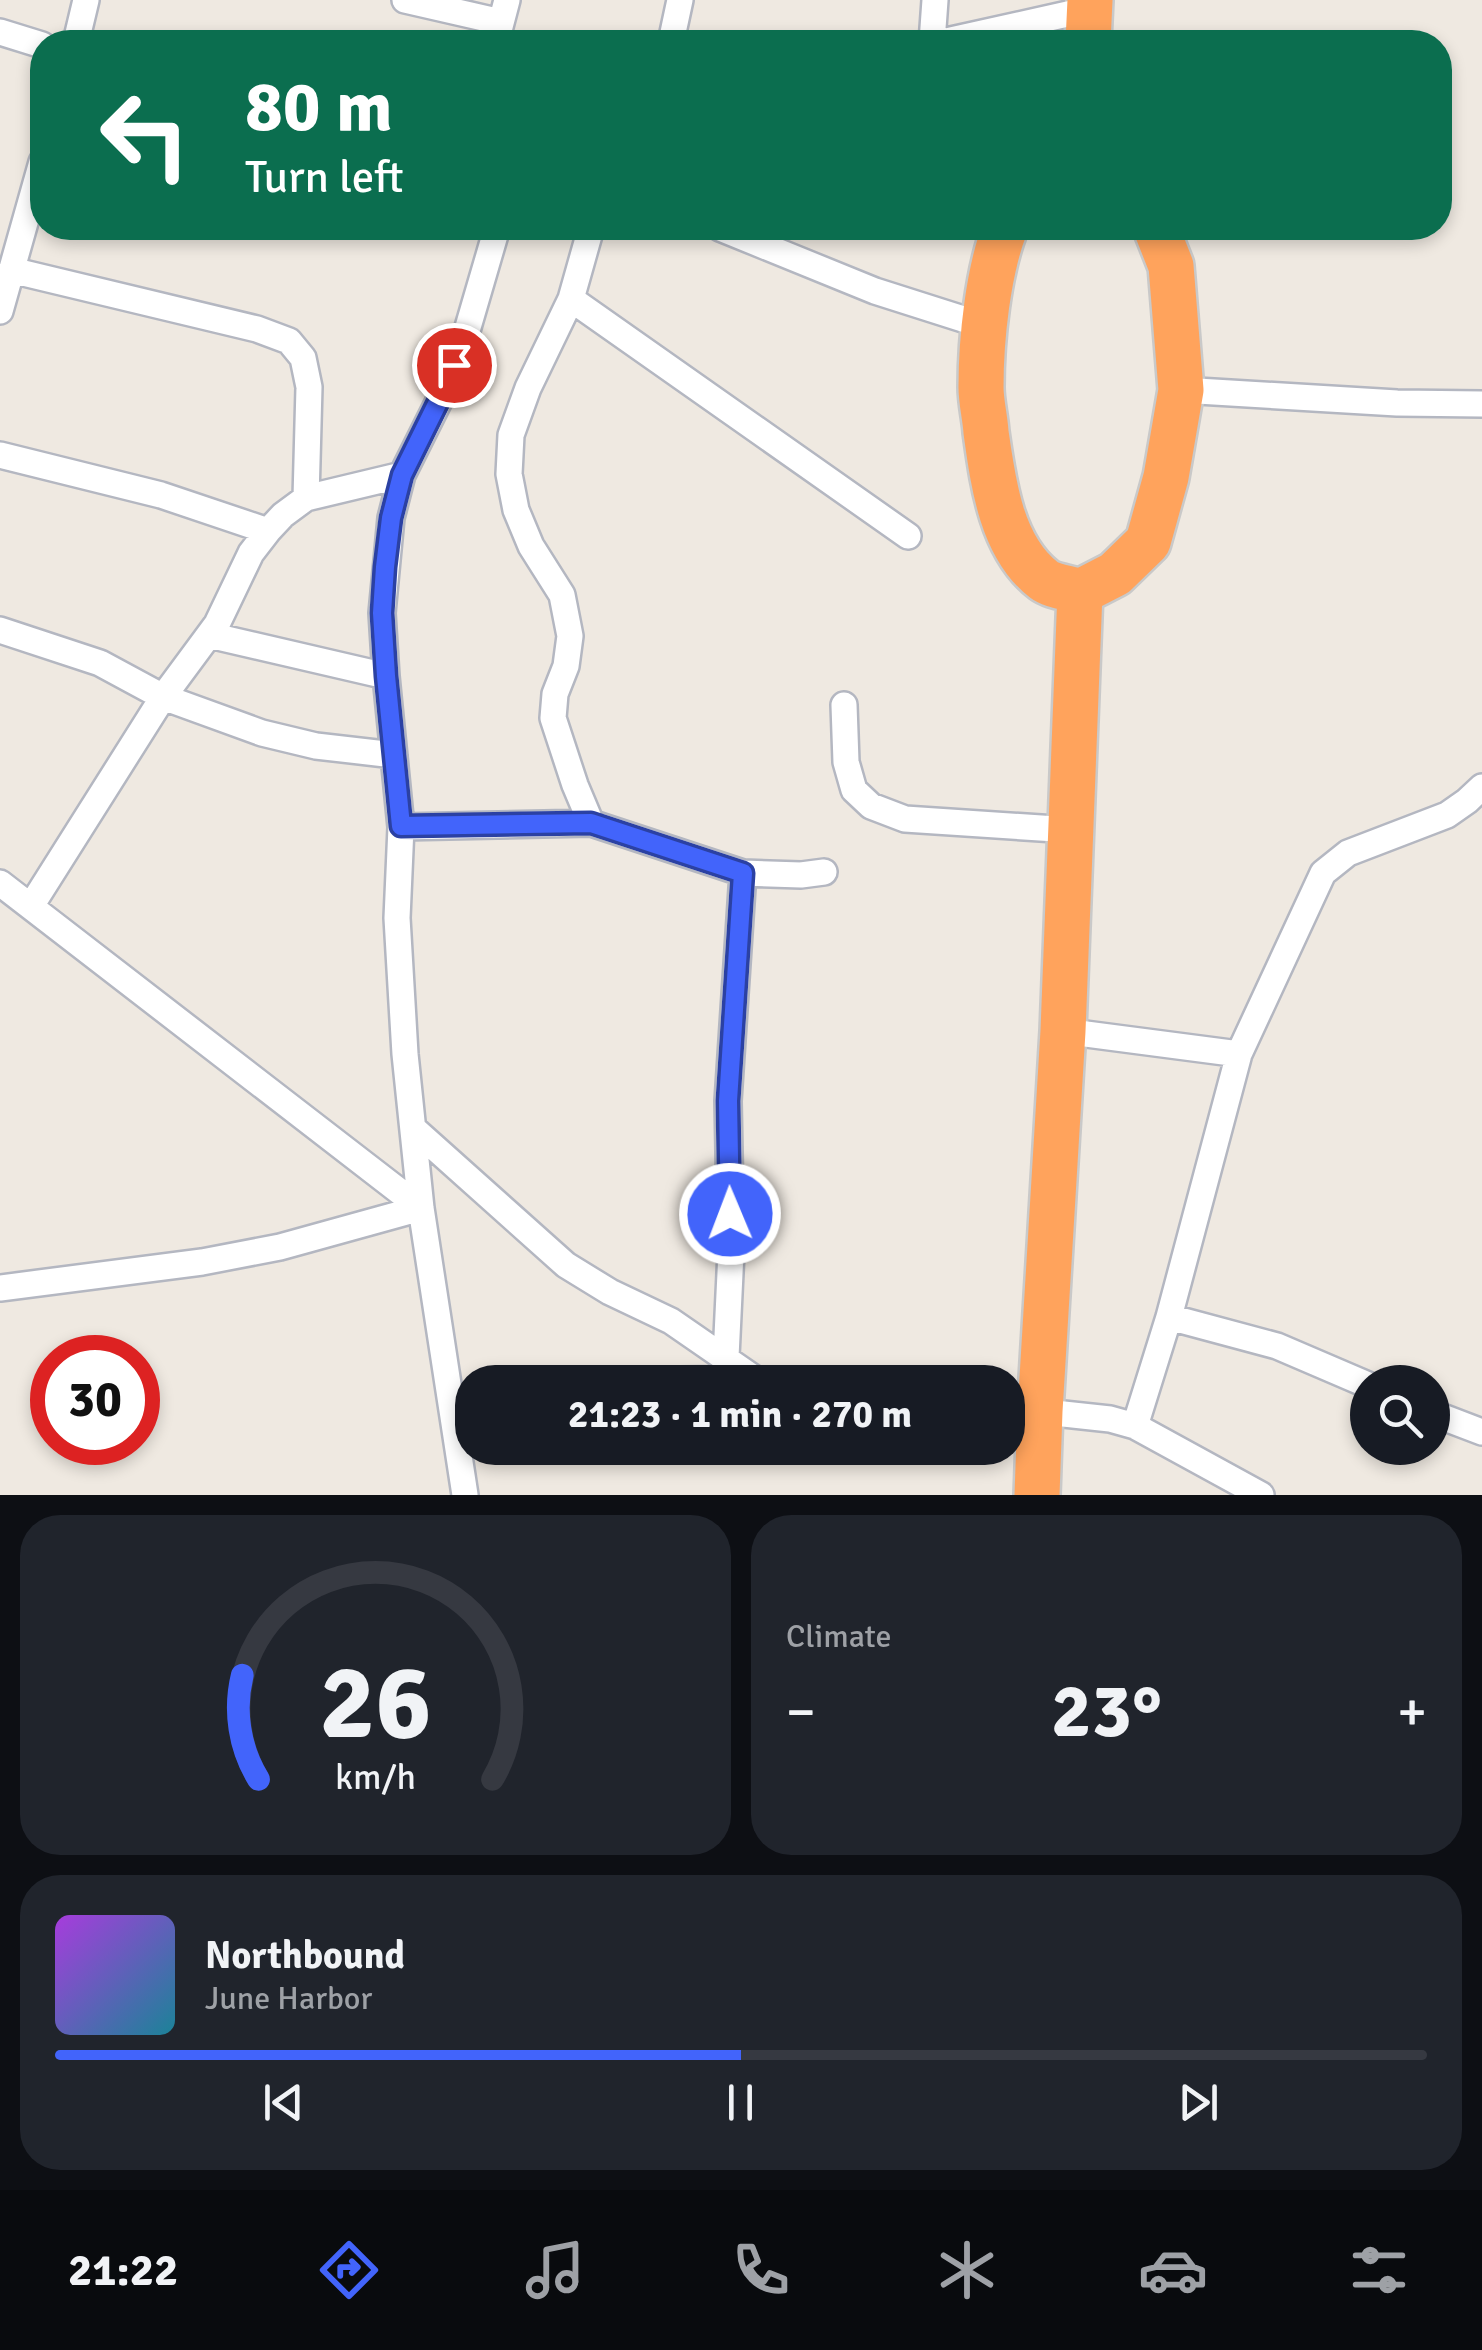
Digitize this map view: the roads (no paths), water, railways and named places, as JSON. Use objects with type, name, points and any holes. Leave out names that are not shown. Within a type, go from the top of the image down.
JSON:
[{"type":"highway","points":[[1000,240],[985,326],[981,388],[990,462],[1002,517],[1021,555],[1045,582],[1080,592],[1115,574],[1148,542],[1166,476],[1181,390],[1171,266],[1161,240]]},
{"type":"highway","points":[[1025,1400],[1064,1031],[1080,592]]},
{"type":"highway","points":[[1025,1415],[1038,1495]]},
{"type":"street","points":[[79,30],[86,0]]},
{"type":"street","points":[[406,0],[502,22]]},
{"type":"street","points":[[674,30],[680,0]]},
{"type":"street","points":[[933,30],[935,0]]},
{"type":"street","points":[[1005,30],[1094,13]]},
{"type":"street","points":[[0,32],[30,41]]},
{"type":"street","points":[[0,311],[10,253],[30,196]]},
{"type":"street","points":[[456,1365],[422,1208],[405,1054],[397,918],[401,826],[382,613],[391,518],[402,475],[458,357],[493,240]]},
{"type":"street","points":[[588,240],[571,299],[528,388],[511,435],[509,474],[516,510],[531,546],[562,595],[570,636],[553,718],[591,823]]},
{"type":"street","points":[[750,240],[875,291],[985,326]]},
{"type":"street","points":[[10,253],[290,341],[303,358],[309,387],[306,498]]},
{"type":"street","points":[[571,299],[908,536]]},
{"type":"street","points":[[1181,390],[1482,404]]},
{"type":"street","points":[[0,455],[161,495],[268,531]]},
{"type":"street","points":[[31,906],[162,697],[217,624],[250,553],[268,531],[306,498],[402,475]]},
{"type":"street","points":[[0,630],[100,663],[162,697],[262,733],[316,746],[394,755]]},
{"type":"street","points":[[208,635],[386,676]]},
{"type":"street","points":[[844,705],[846,762],[854,790],[871,806],[905,819],[1071,830]]},
{"type":"street","points":[[1135,1426],[1169,1317],[1239,1054],[1323,872],[1348,852],[1447,816],[1482,786]]},
{"type":"street","points":[[401,826],[591,823],[743,873],[824,872]]},
{"type":"street","points":[[726,1357],[731,1252],[728,1101],[743,873]]},
{"type":"street","points":[[0,883],[422,1208]]},
{"type":"street","points":[[1064,1031],[1239,1054]]},
{"type":"street","points":[[414,1130],[566,1265],[610,1292],[671,1321],[738,1365]]},
{"type":"street","points":[[0,1288],[202,1262],[280,1247],[422,1208]]},
{"type":"street","points":[[1169,1317],[1277,1346],[1350,1378]]},
{"type":"street","points":[[1025,1409],[1110,1419],[1135,1426],[1261,1495]]},
{"type":"street","points":[[1450,1420],[1482,1432]]},
{"type":"street","points":[[464,1465],[465,1495]]}]
